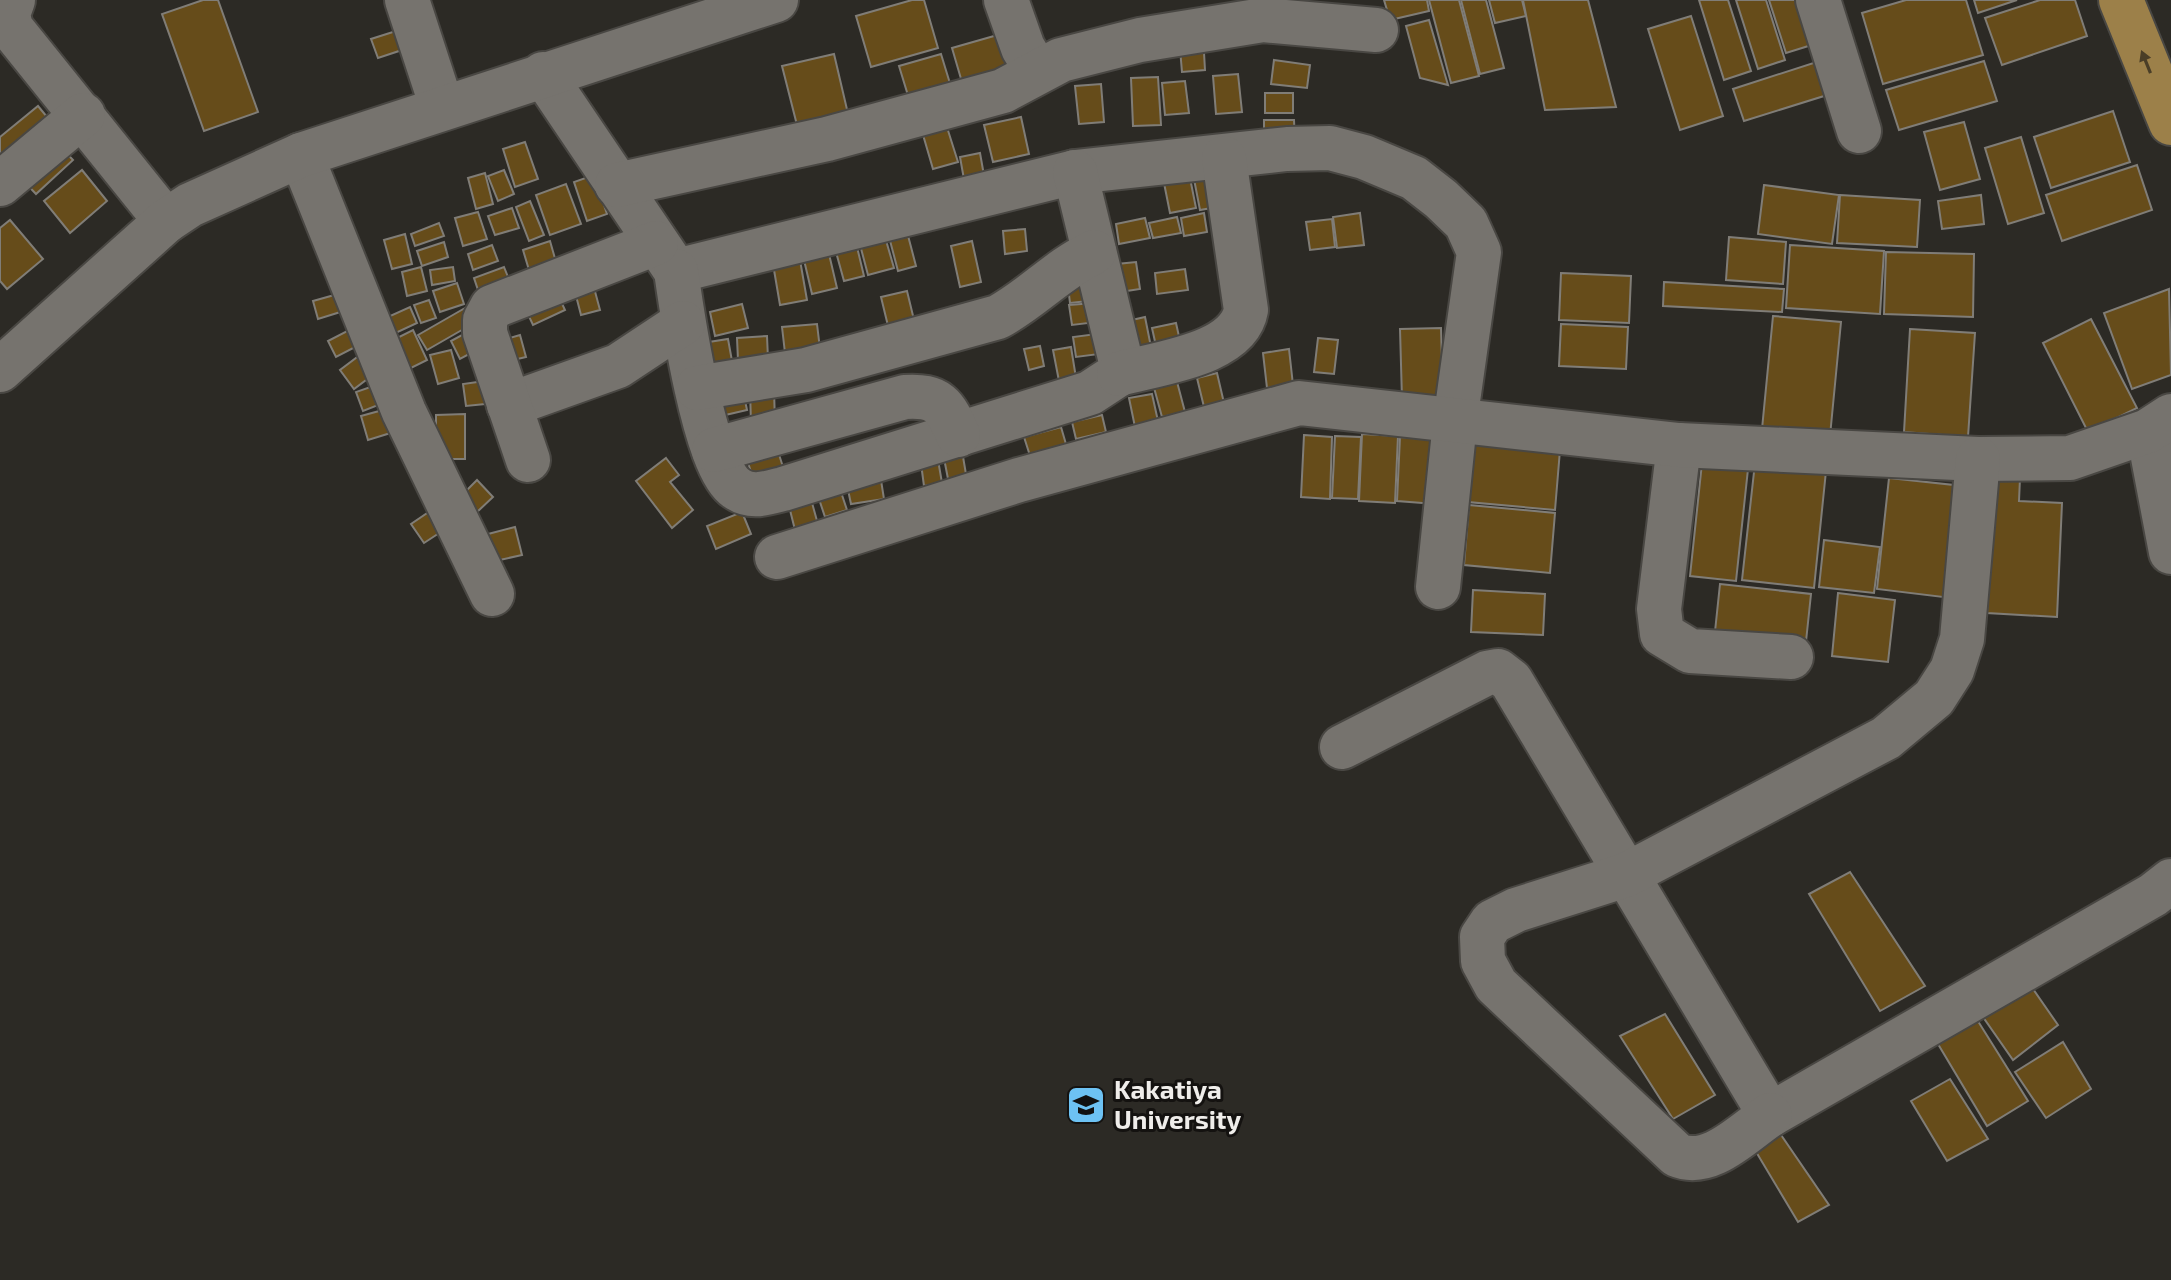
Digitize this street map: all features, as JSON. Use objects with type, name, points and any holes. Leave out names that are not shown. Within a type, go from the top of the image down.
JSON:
[{"type":"main road","points":[[2121,0],[2171,123]]},
{"type":"street","points":[[13,0],[8,14],[11,28],[166,221]]},
{"type":"street","points":[[407,0],[442,107]]},
{"type":"street","points":[[0,370],[166,221],[190,205],[301,155],[776,0]]},
{"type":"street","points":[[1006,0],[1023,48],[1037,71]]},
{"type":"street","points":[[1818,0],[1859,131]]},
{"type":"street","points":[[617,185],[827,139],[1003,91],[1037,71],[1074,57],[1223,24],[1263,20],[1376,30]]},
{"type":"street","points":[[543,74],[666,257],[714,450],[724,476],[735,488],[749,495],[783,489],[1090,393],[1119,374],[1216,347],[1233,337],[1243,325],[1246,310],[1224,158]]},
{"type":"street","points":[[0,184],[83,115]]},
{"type":"street","points":[[528,460],[485,333],[485,320],[492,307],[666,257],[1075,172],[1287,149],[1330,148],[1364,157],[1414,178],[1466,223],[1479,252],[1455,422],[1438,587]]},
{"type":"street","points":[[301,155],[404,412],[492,594]]},
{"type":"street","points":[[1075,172],[1121,362],[1119,374]]},
{"type":"street","points":[[697,388],[806,370],[998,317],[1017,306],[1063,267],[1094,252]]},
{"type":"street","points":[[509,405],[618,366],[683,323]]},
{"type":"street","points":[[714,450],[905,397],[927,396],[942,404],[958,435]]},
{"type":"street","points":[[777,557],[1019,480],[1280,406],[1316,403],[1455,422],[1679,445],[1978,459],[2070,458],[2159,424],[2171,552]]},
{"type":"street","points":[[857,410],[869,462]]},
{"type":"street","points":[[1679,445],[1659,609],[1662,634],[1690,651],[1791,657]]},
{"type":"street","points":[[1978,459],[1962,639],[1952,670],[1934,698],[1886,738],[1626,875],[1516,910],[1492,922],[1482,937],[1483,961],[1496,985],[1677,1155],[1692,1162],[1709,1157],[1770,1115],[2153,895],[2171,881]]},
{"type":"street","points":[[1342,747],[1487,673],[1498,671],[1511,681],[1770,1115]]},
{"type":"building","points":[[203,0],[218,0],[258,112],[204,131],[162,14]]},
{"type":"building","points":[[912,0],[924,0],[938,48],[871,67],[856,16]]},
{"type":"building","points":[[1384,0],[1427,0],[1429,11],[1390,20]]},
{"type":"building","points":[[1429,0],[1459,0],[1479,76],[1451,83]]},
{"type":"building","points":[[1461,0],[1486,0],[1504,68],[1480,74]]},
{"type":"building","points":[[1489,0],[1522,0],[1526,16],[1495,23]]},
{"type":"building","points":[[1523,0],[1588,0],[1616,107],[1545,110]]},
{"type":"building","points":[[1699,0],[1728,0],[1751,71],[1724,80]]},
{"type":"building","points":[[1736,0],[1766,0],[1785,60],[1758,69]]},
{"type":"building","points":[[1769,0],[1804,0],[1818,43],[1786,53]]},
{"type":"building","points":[[1906,0],[1966,0],[1983,55],[1883,84],[1862,13]]},
{"type":"building","points":[[1974,0],[2017,0],[1978,13]]},
{"type":"building","points":[[2040,0],[2075,0],[2087,36],[2002,65],[1985,18]]},
{"type":"building","points":[[1691,16],[1723,116],[1680,130],[1648,29]]},
{"type":"building","points":[[1429,20],[1448,85],[1420,78],[1406,26]]},
{"type":"building","points":[[1015,30],[1027,72],[964,89],[952,48]]},
{"type":"building","points":[[396,31],[402,50],[378,58],[371,39]]},
{"type":"building","points":[[1203,35],[1205,70],[1182,72],[1179,37]]},
{"type":"building","points":[[834,54],[849,118],[798,129],[782,66]]},
{"type":"building","points":[[941,54],[952,90],[910,102],[899,66]]},
{"type":"building","points":[[1829,58],[1840,91],[1744,121],[1733,89]]},
{"type":"building","points":[[1274,60],[1310,65],[1307,88],[1271,84]]},
{"type":"building","points":[[1984,61],[1997,101],[1899,130],[1886,90]]},
{"type":"building","points":[[1238,74],[1242,112],[1216,114],[1213,76]]},
{"type":"building","points":[[1158,77],[1161,125],[1133,126],[1131,78]]},
{"type":"building","points":[[1185,81],[1189,113],[1165,115],[1162,83]]},
{"type":"building","points":[[1101,84],[1104,122],[1079,124],[1075,86]]},
{"type":"building","points":[[1265,93],[1293,93],[1293,113],[1265,113]]},
{"type":"building","points":[[38,106],[57,129],[12,167],[0,152],[0,137]]},
{"type":"building","points":[[2113,111],[2130,162],[2051,188],[2034,137]]},
{"type":"building","points":[[1021,117],[1029,154],[993,162],[984,125]]},
{"type":"building","points":[[1264,120],[1294,120],[1295,142],[1264,141]]},
{"type":"building","points":[[945,121],[958,162],[933,169],[921,128]]},
{"type":"building","points":[[1964,122],[1980,179],[1940,190],[1924,132]]},
{"type":"building","points":[[2021,137],[2044,213],[2008,224],[1985,148]]},
{"type":"building","points":[[56,142],[73,160],[36,194],[19,176]]},
{"type":"building","points":[[525,142],[538,179],[515,187],[503,149]]},
{"type":"building","points":[[980,153],[985,181],[965,185],[960,157]]},
{"type":"building","points":[[2137,165],[2152,210],[2062,241],[2046,195]]},
{"type":"building","points":[[1217,169],[1223,206],[1200,210],[1193,174]]},
{"type":"building","points":[[82,170],[107,201],[70,233],[44,201]]},
{"type":"building","points":[[504,170],[514,194],[498,201],[488,176]]},
{"type":"building","points":[[485,173],[493,204],[476,209],[468,178]]},
{"type":"building","points":[[1189,173],[1196,208],[1170,213],[1163,178]]},
{"type":"building","points":[[594,175],[607,214],[587,221],[574,182]]},
{"type":"building","points":[[566,184],[581,224],[550,235],[536,195]]},
{"type":"building","points":[[1764,185],[1839,195],[1832,244],[1758,234]]},
{"type":"building","points":[[1840,195],[1920,200],[1917,247],[1837,243]]},
{"type":"building","points":[[1981,195],[1984,224],[1942,229],[1938,201]]},
{"type":"building","points":[[530,201],[544,235],[529,241],[516,207]]},
{"type":"building","points":[[512,208],[519,228],[495,235],[488,216]]},
{"type":"building","points":[[478,212],[487,239],[463,246],[455,218]]},
{"type":"building","points":[[1204,213],[1207,232],[1184,236],[1181,218]]},
{"type":"building","points":[[1360,213],[1364,245],[1337,248],[1333,217]]},
{"type":"building","points":[[1177,217],[1181,233],[1153,238],[1149,223]]},
{"type":"building","points":[[1145,218],[1150,238],[1119,244],[1116,224]]},
{"type":"building","points":[[1332,219],[1335,247],[1310,250],[1306,222]]},
{"type":"building","points":[[10,220],[43,259],[7,289],[0,281],[0,228]]},
{"type":"building","points":[[439,223],[444,236],[415,246],[411,234]]},
{"type":"building","points":[[906,228],[916,266],[898,271],[888,233]]},
{"type":"building","points":[[1025,229],[1027,251],[1005,254],[1003,231]]},
{"type":"building","points":[[883,230],[894,268],[868,275],[858,237]]},
{"type":"building","points":[[405,234],[412,264],[392,269],[384,240]]},
{"type":"building","points":[[1729,237],[1786,242],[1783,284],[1726,280]]},
{"type":"building","points":[[550,241],[556,262],[529,270],[523,250]]},
{"type":"building","points":[[972,241],[981,282],[960,287],[951,246]]},
{"type":"building","points":[[444,242],[448,257],[422,266],[417,251]]},
{"type":"building","points":[[492,245],[498,261],[473,270],[468,254]]},
{"type":"building","points":[[1790,245],[1884,251],[1880,314],[1786,308]]},
{"type":"building","points":[[857,247],[864,276],[844,281],[836,252]]},
{"type":"building","points":[[1886,252],[1974,254],[1973,317],[1884,314]]},
{"type":"building","points":[[829,254],[837,288],[812,294],[804,260]]},
{"type":"building","points":[[800,260],[807,300],[780,305],[773,264]]},
{"type":"building","points":[[1136,262],[1140,289],[1120,292],[1117,264]]},
{"type":"building","points":[[421,267],[427,291],[407,296],[402,272]]},
{"type":"building","points":[[453,267],[455,281],[432,285],[430,270]]},
{"type":"building","points":[[504,267],[510,282],[479,293],[474,278]]},
{"type":"building","points":[[1185,269],[1188,290],[1157,294],[1155,273]]},
{"type":"building","points":[[1561,273],[1631,276],[1629,323],[1559,320]]},
{"type":"building","points":[[1095,282],[1097,300],[1070,303],[1068,286]]},
{"type":"building","points":[[1664,282],[1784,289],[1782,312],[1663,306]]},
{"type":"building","points":[[457,283],[464,304],[440,312],[433,291]]},
{"type":"building","points":[[593,284],[600,310],[581,315],[574,288]]},
{"type":"building","points":[[2169,289],[2171,375],[2132,389],[2104,313]]},
{"type":"building","points":[[907,291],[915,324],[889,330],[881,297]]},
{"type":"building","points":[[345,292],[350,309],[318,319],[313,301]]},
{"type":"building","points":[[558,295],[565,310],[533,325],[526,310]]},
{"type":"building","points":[[429,300],[436,318],[421,323],[414,305]]},
{"type":"building","points":[[1094,303],[1097,322],[1072,325],[1069,305]]},
{"type":"building","points":[[472,304],[481,319],[427,350],[418,335]]},
{"type":"building","points":[[742,304],[748,328],[715,336],[710,312]]},
{"type":"building","points":[[410,307],[417,323],[387,337],[379,321]]},
{"type":"building","points":[[1773,316],[1841,322],[1830,436],[1762,429]]},
{"type":"building","points":[[1145,317],[1151,347],[1130,352],[1123,322]]},
{"type":"building","points":[[2091,319],[2137,408],[2088,432],[2043,343]]},
{"type":"building","points":[[1176,323],[1182,350],[1158,355],[1152,328]]},
{"type":"building","points":[[817,324],[820,349],[785,353],[782,327]]},
{"type":"building","points":[[1561,324],[1628,327],[1626,369],[1559,366]]},
{"type":"building","points":[[353,328],[361,344],[336,357],[328,341]]},
{"type":"building","points":[[475,328],[484,346],[460,359],[451,341]]},
{"type":"building","points":[[1441,328],[1443,398],[1402,399],[1400,329]]},
{"type":"building","points":[[1910,329],[1975,333],[1968,437],[1904,432]]},
{"type":"building","points":[[413,330],[427,360],[403,372],[389,342]]},
{"type":"building","points":[[1104,333],[1107,353],[1076,357],[1073,337]]},
{"type":"building","points":[[520,335],[526,357],[509,361],[503,340]]},
{"type":"building","points":[[767,336],[768,359],[738,360],[737,338]]},
{"type":"building","points":[[1318,338],[1338,340],[1334,374],[1314,372]]},
{"type":"building","points":[[728,339],[732,361],[700,366],[696,344]]},
{"type":"building","points":[[1040,346],[1044,366],[1029,370],[1024,349]]},
{"type":"building","points":[[1071,347],[1076,378],[1059,381],[1053,350]]},
{"type":"building","points":[[1289,349],[1293,385],[1267,388],[1263,353]]},
{"type":"building","points":[[451,350],[459,378],[438,384],[430,355]]},
{"type":"building","points":[[364,352],[378,371],[354,389],[340,370]]},
{"type":"building","points":[[1217,373],[1224,403],[1204,407],[1197,378]]},
{"type":"building","points":[[1176,378],[1185,412],[1162,417],[1153,384]]},
{"type":"building","points":[[492,380],[495,403],[466,406],[463,384]]},
{"type":"building","points":[[379,384],[386,402],[363,411],[356,392]]},
{"type":"building","points":[[774,390],[775,423],[751,423],[750,391]]},
{"type":"building","points":[[743,391],[747,410],[721,416],[717,397]]},
{"type":"building","points":[[1152,394],[1158,421],[1135,427],[1129,398]]},
{"type":"building","points":[[390,408],[397,431],[368,440],[361,416]]},
{"type":"building","points":[[465,414],[465,459],[436,459],[436,415]]},
{"type":"building","points":[[1102,415],[1106,432],[1076,439],[1072,422]]},
{"type":"building","points":[[1061,427],[1068,451],[1032,462],[1024,437]]},
{"type":"building","points":[[1362,434],[1398,436],[1395,503],[1359,501]]},
{"type":"building","points":[[1304,435],[1332,437],[1330,499],[1301,497]]},
{"type":"building","points":[[773,436],[784,470],[754,480],[742,446]]},
{"type":"building","points":[[1335,436],[1361,437],[1358,499],[1332,498]]},
{"type":"building","points":[[1400,437],[1438,440],[1435,504],[1397,501]]},
{"type":"building","points":[[1473,442],[1560,450],[1555,510],[1468,502]]},
{"type":"building","points":[[961,445],[967,480],[949,484],[942,448]]},
{"type":"building","points":[[937,454],[942,483],[924,486],[920,456]]},
{"type":"building","points":[[666,458],[679,475],[670,482],[693,510],[672,528],[636,481]]},
{"type":"building","points":[[1702,463],[1748,469],[1736,581],[1690,576]]},
{"type":"building","points":[[1755,463],[1826,471],[1814,588],[1742,580]]},
{"type":"building","points":[[880,474],[884,499],[851,504],[846,480]]},
{"type":"building","points":[[1994,476],[2020,478],[2019,501],[2062,503],[2057,617],[1987,613]]},
{"type":"building","points":[[1889,478],[1963,486],[1951,598],[1877,589]]},
{"type":"building","points":[[477,480],[493,497],[476,513],[461,496]]},
{"type":"building","points":[[838,483],[847,510],[825,517],[816,490]]},
{"type":"building","points":[[809,492],[819,528],[796,534],[787,498]]},
{"type":"building","points":[[439,505],[453,524],[424,543],[411,524]]},
{"type":"building","points":[[1469,505],[1555,513],[1550,573],[1464,565]]},
{"type":"building","points":[[742,512],[751,534],[716,549],[707,526]]},
{"type":"building","points":[[515,527],[522,555],[495,561],[488,534]]},
{"type":"building","points":[[1824,540],[1880,547],[1874,593],[1819,587]]},
{"type":"building","points":[[1720,584],[1811,594],[1805,651],[1714,641]]},
{"type":"building","points":[[1473,590],[1545,594],[1543,635],[1471,632]]},
{"type":"building","points":[[1838,593],[1895,600],[1888,662],[1832,656]]},
{"type":"building","points":[[1850,872],[1925,986],[1880,1011],[1809,894]]},
{"type":"building","points":[[2022,973],[2058,1025],[2013,1060],[1976,1007]]},
{"type":"building","points":[[1665,1014],[1715,1095],[1673,1119],[1620,1036]]},
{"type":"building","points":[[1976,1018],[2028,1101],[1987,1126],[1938,1044]]},
{"type":"building","points":[[2063,1042],[2091,1089],[2046,1118],[2015,1072]]},
{"type":"building","points":[[1950,1079],[1988,1139],[1947,1161],[1911,1101]]},
{"type":"building","points":[[1777,1129],[1829,1205],[1798,1222],[1749,1140]]},
{"type":"place","name":"Kakatiya University","points":[[1086,1105]]}]
